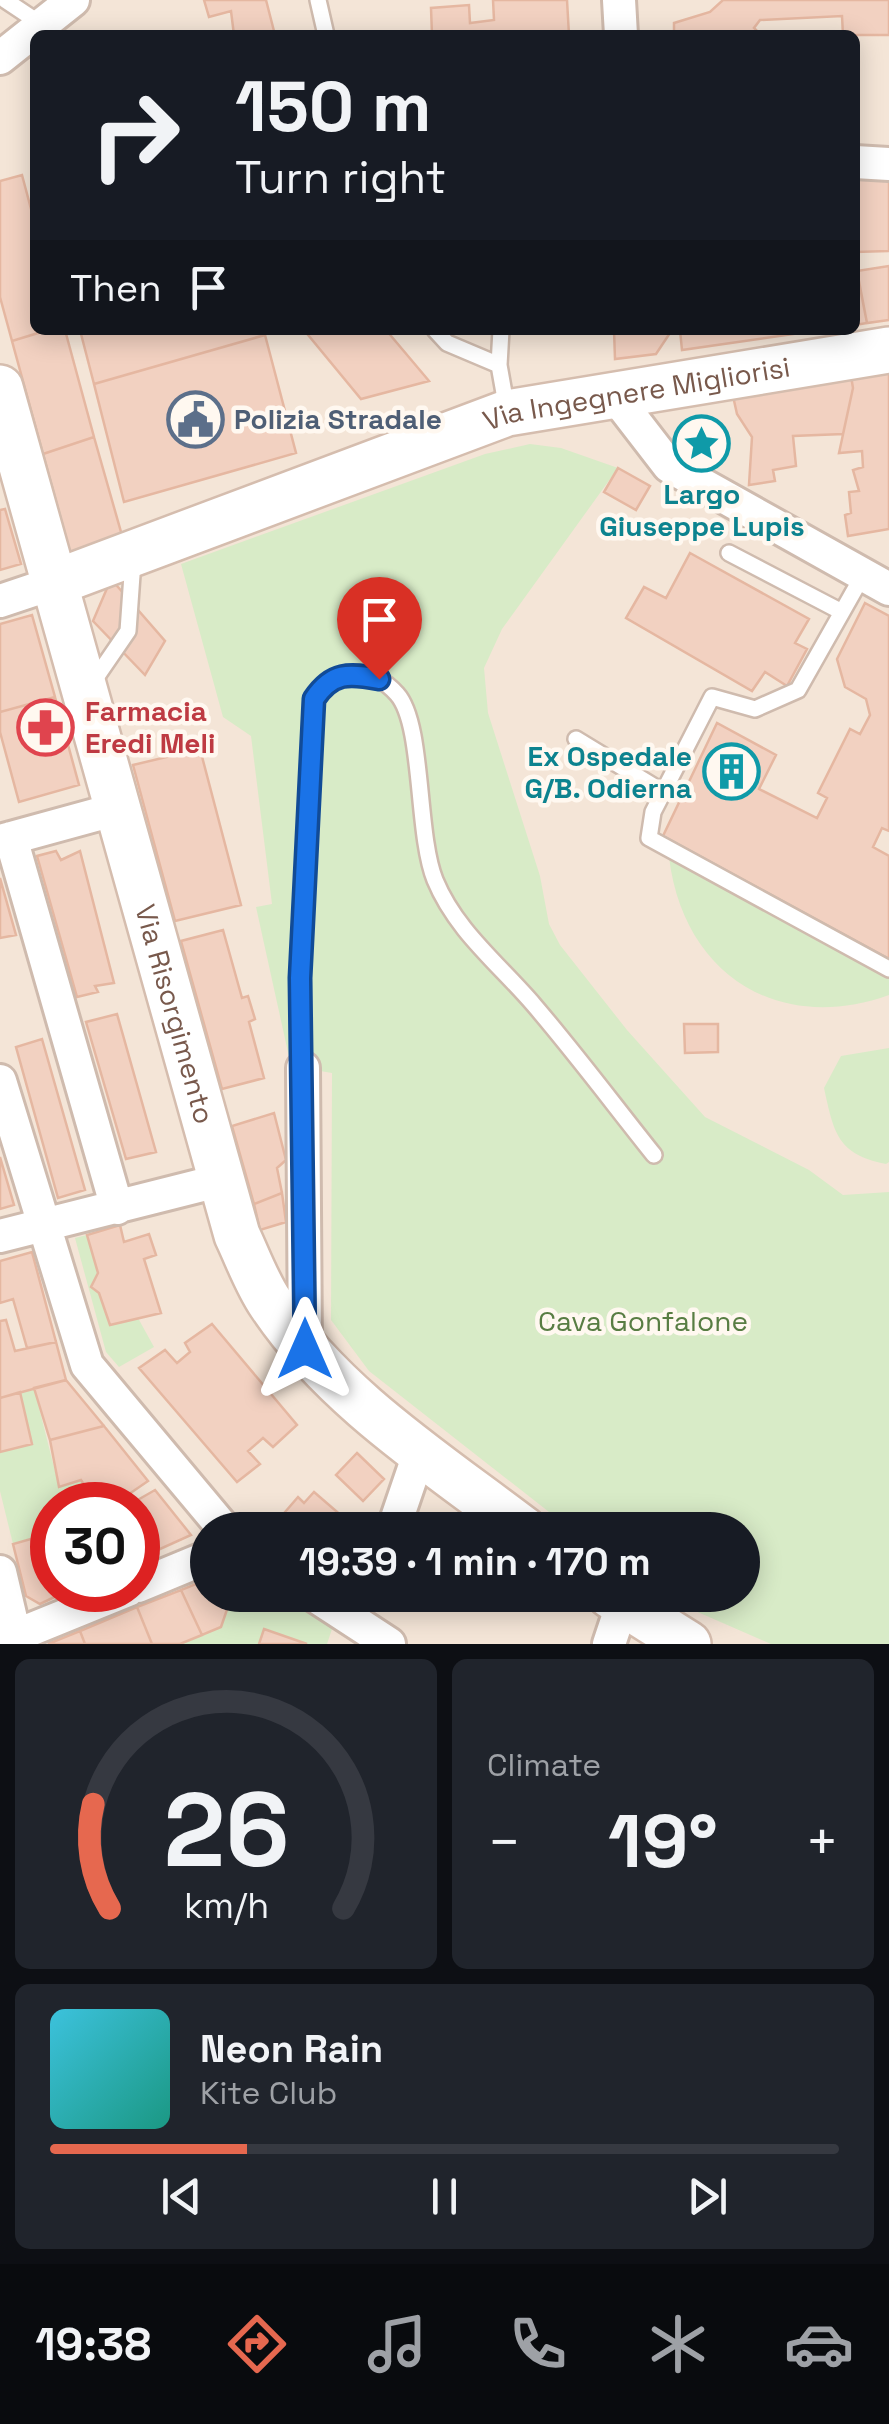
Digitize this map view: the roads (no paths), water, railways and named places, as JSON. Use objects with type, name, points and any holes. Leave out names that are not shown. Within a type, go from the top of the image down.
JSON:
[{"type":"main road","name":"Via Ingegnere Migliorisi","points":[[54,583],[508,414],[889,350]]},
{"type":"main road","name":"Via Risorgimento","points":[[0,388],[236,1235],[269,1302],[305,1349],[420,1451],[500,1512]]},
{"type":"main road","points":[[614,1615],[688,1644]]},
{"type":"street","points":[[4,49],[55,9]]},
{"type":"street","points":[[860,162],[889,164]]},
{"type":"street","points":[[615,396],[668,466],[870,571]]},
{"type":"street","points":[[0,600],[54,583]]},
{"type":"street","points":[[116,809],[5,840],[117,1208]]},
{"type":"street","points":[[303,1068],[305,1349]]},
{"type":"street","points":[[0,1081],[87,1365],[210,1512]]},
{"type":"street","points":[[0,1236],[218,1181]]},
{"type":"street","points":[[399,1512],[420,1451]]},
{"type":"street","points":[[160,1577],[190,1564]]},
{"type":"street","points":[[0,1572],[8,1639],[74,1612]]},
{"type":"street","points":[[362,1622],[389,1644]]},
{"type":"lane","points":[[4,0],[55,9]]},
{"type":"lane","points":[[318,0],[325,30]]},
{"type":"lane","points":[[440,335],[447,343],[499,365]]},
{"type":"lane","points":[[501,335],[499,365],[508,414]]},
{"type":"lane","points":[[729,552],[842,612]]},
{"type":"lane","points":[[85,694],[128,632],[134,553]]},
{"type":"lane","points":[[870,571],[798,690],[755,710],[712,697],[653,812],[649,838],[889,969]]},
{"type":"lane","points":[[303,1068],[300,978],[314,699],[327,680],[350,673],[379,679],[399,696],[414,728],[416,785],[434,876],[456,922],[558,1033],[654,1155]]},
{"type":"lane","points":[[576,739],[663,792]]},
{"type":"place","name":"Polizia Stradale","points":[[195,419]]},
{"type":"place","name":"Largo Giuseppe Lupis","points":[[702,443]]},
{"type":"place","name":"Farmacia Eredi Meli","points":[[46,727]]},
{"type":"place","name":"Ex Ospedale G/B. Odierna","points":[[731,772]]},
{"type":"park label","name":"Cava Gonfalone","points":[[643,1321]]}]
